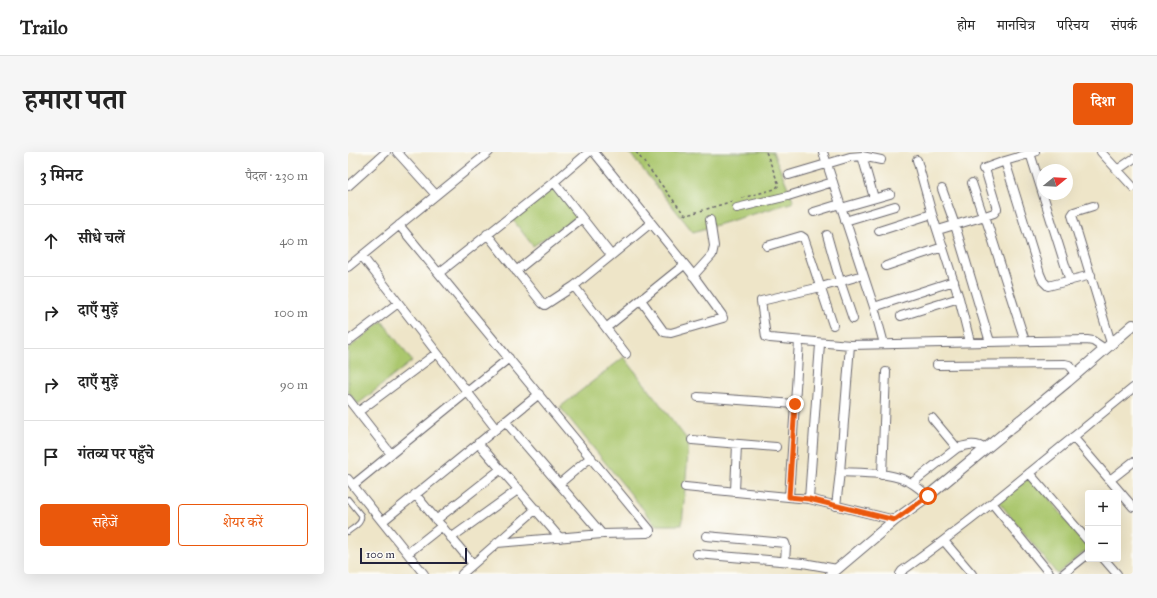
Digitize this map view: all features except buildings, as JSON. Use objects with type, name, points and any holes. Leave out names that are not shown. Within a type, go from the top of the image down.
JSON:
[{"type":"street","points":[[348,186],[386,152]]},
{"type":"street","points":[[397,152],[436,195]]},
{"type":"street","points":[[439,273],[554,182],[589,152]]},
{"type":"street","points":[[594,152],[693,276],[723,318],[722,320],[667,333],[664,332],[641,300]]},
{"type":"street","points":[[823,152],[874,307],[884,344]]},
{"type":"street","points":[[1101,152],[1133,186]]},
{"type":"street","points":[[348,267],[487,153]]},
{"type":"street","points":[[938,230],[994,213],[997,209],[984,169],[1032,153],[1070,281]]},
{"type":"street","points":[[862,156],[874,198]]},
{"type":"street","points":[[789,175],[850,157],[862,156],[881,160]]},
{"type":"street","points":[[1117,170],[1133,159]]},
{"type":"street","points":[[917,160],[932,214],[960,298],[970,342]]},
{"type":"street","points":[[1005,161],[1040,274],[1044,281],[1048,286],[1091,275]]},
{"type":"street","points":[[554,182],[611,255]]},
{"type":"street","points":[[737,208],[793,195],[833,182]]},
{"type":"street","points":[[972,182],[1025,341]]},
{"type":"street","points":[[942,189],[955,225],[990,342]]},
{"type":"street","points":[[814,212],[890,194]]},
{"type":"street","points":[[846,221],[895,206]]},
{"type":"street","points":[[1093,206],[1074,212],[1072,215],[1091,275],[1108,346]]},
{"type":"street","points":[[879,231],[932,214]]},
{"type":"street","points":[[516,271],[582,218]]},
{"type":"street","points":[[693,276],[712,256],[714,246],[710,220]]},
{"type":"street","points":[[487,234],[542,304],[545,305],[574,286],[651,222]]},
{"type":"street","points":[[399,225],[650,530],[650,532],[647,533],[602,534],[497,543]]},
{"type":"street","points":[[827,235],[853,319]]},
{"type":"street","points":[[767,246],[802,236],[833,325]]},
{"type":"street","points":[[886,266],[943,247]]},
{"type":"street","points":[[362,256],[496,429]]},
{"type":"street","points":[[606,328],[684,265]]},
{"type":"street","points":[[863,275],[761,301],[766,337],[820,344],[850,345],[1087,340],[1108,346]]},
{"type":"street","points":[[874,307],[954,281]]},
{"type":"street","points":[[574,286],[626,354]]},
{"type":"street","points":[[901,316],[960,298]]},
{"type":"street","points":[[348,341],[398,303]]},
{"type":"street","points":[[697,554],[803,563],[834,571],[895,520],[928,496],[1077,374],[1133,325]]},
{"type":"street","points":[[789,497],[799,341]]},
{"type":"street","points":[[809,499],[820,344]]},
{"type":"street","points":[[836,506],[850,345]]},
{"type":"street","points":[[358,412],[437,353]]},
{"type":"street","points":[[424,574],[350,482],[391,454],[509,358]]},
{"type":"street","points":[[937,365],[1065,364],[1069,365],[1077,374]]},
{"type":"street","points":[[882,475],[886,372]]},
{"type":"street","points":[[900,574],[992,503],[1133,388]]},
{"type":"street","points":[[382,521],[539,394]]},
{"type":"street","points":[[698,397],[795,404]]},
{"type":"street","points":[[348,399],[391,454]]},
{"type":"street","points":[[932,418],[957,448]]},
{"type":"street","points":[[506,421],[602,534]]},
{"type":"street","points":[[1073,437],[1133,507]]},
{"type":"street","points":[[692,440],[776,447]]},
{"type":"street","points":[[478,443],[560,538]]},
{"type":"street","points":[[735,491],[737,444]]},
{"type":"street","points":[[912,483],[957,448],[977,444],[985,449]]},
{"type":"street","points":[[559,484],[591,457]]},
{"type":"street","points":[[1110,480],[1133,462]]},
{"type":"street","points":[[408,553],[439,523],[501,469]]},
{"type":"street","points":[[840,472],[882,475],[905,479],[928,496]]},
{"type":"street","points":[[1029,473],[1085,538]]},
{"type":"street","points":[[685,488],[735,491],[809,499],[895,520]]},
{"type":"street","points":[[451,538],[518,489]]},
{"type":"street","points":[[415,494],[474,564]]},
{"type":"street","points":[[992,503],[1050,574]]},
{"type":"street","points":[[462,574],[536,509]]},
{"type":"street","points":[[706,536],[785,542],[785,561]]},
{"type":"street","points":[[944,541],[972,574]]},
{"type":"street","points":[[1063,574],[1085,556]]},
{"type":"street","points":[[1107,562],[1117,574]]},
{"type":"lane","points":[[348,499],[362,518],[360,522],[348,532]]},
{"type":"path","points":[[636,152],[686,215],[778,188],[779,182],[766,152]]},
{"type":"green space","points":[[629,152],[773,152],[794,202],[693,232]]},
{"type":"green space","points":[[553,186],[577,217],[533,246],[513,220]]},
{"type":"green space","points":[[382,321],[412,361],[358,404],[348,391],[348,349]]},
{"type":"green space","points":[[624,357],[689,442],[682,525],[656,525],[560,407]]},
{"type":"green space","points":[[1031,476],[1085,543],[1085,551],[1057,574],[999,502]]},
{"type":"route","points":[[795,404],[789,497],[809,499],[895,520],[928,496]]}]
